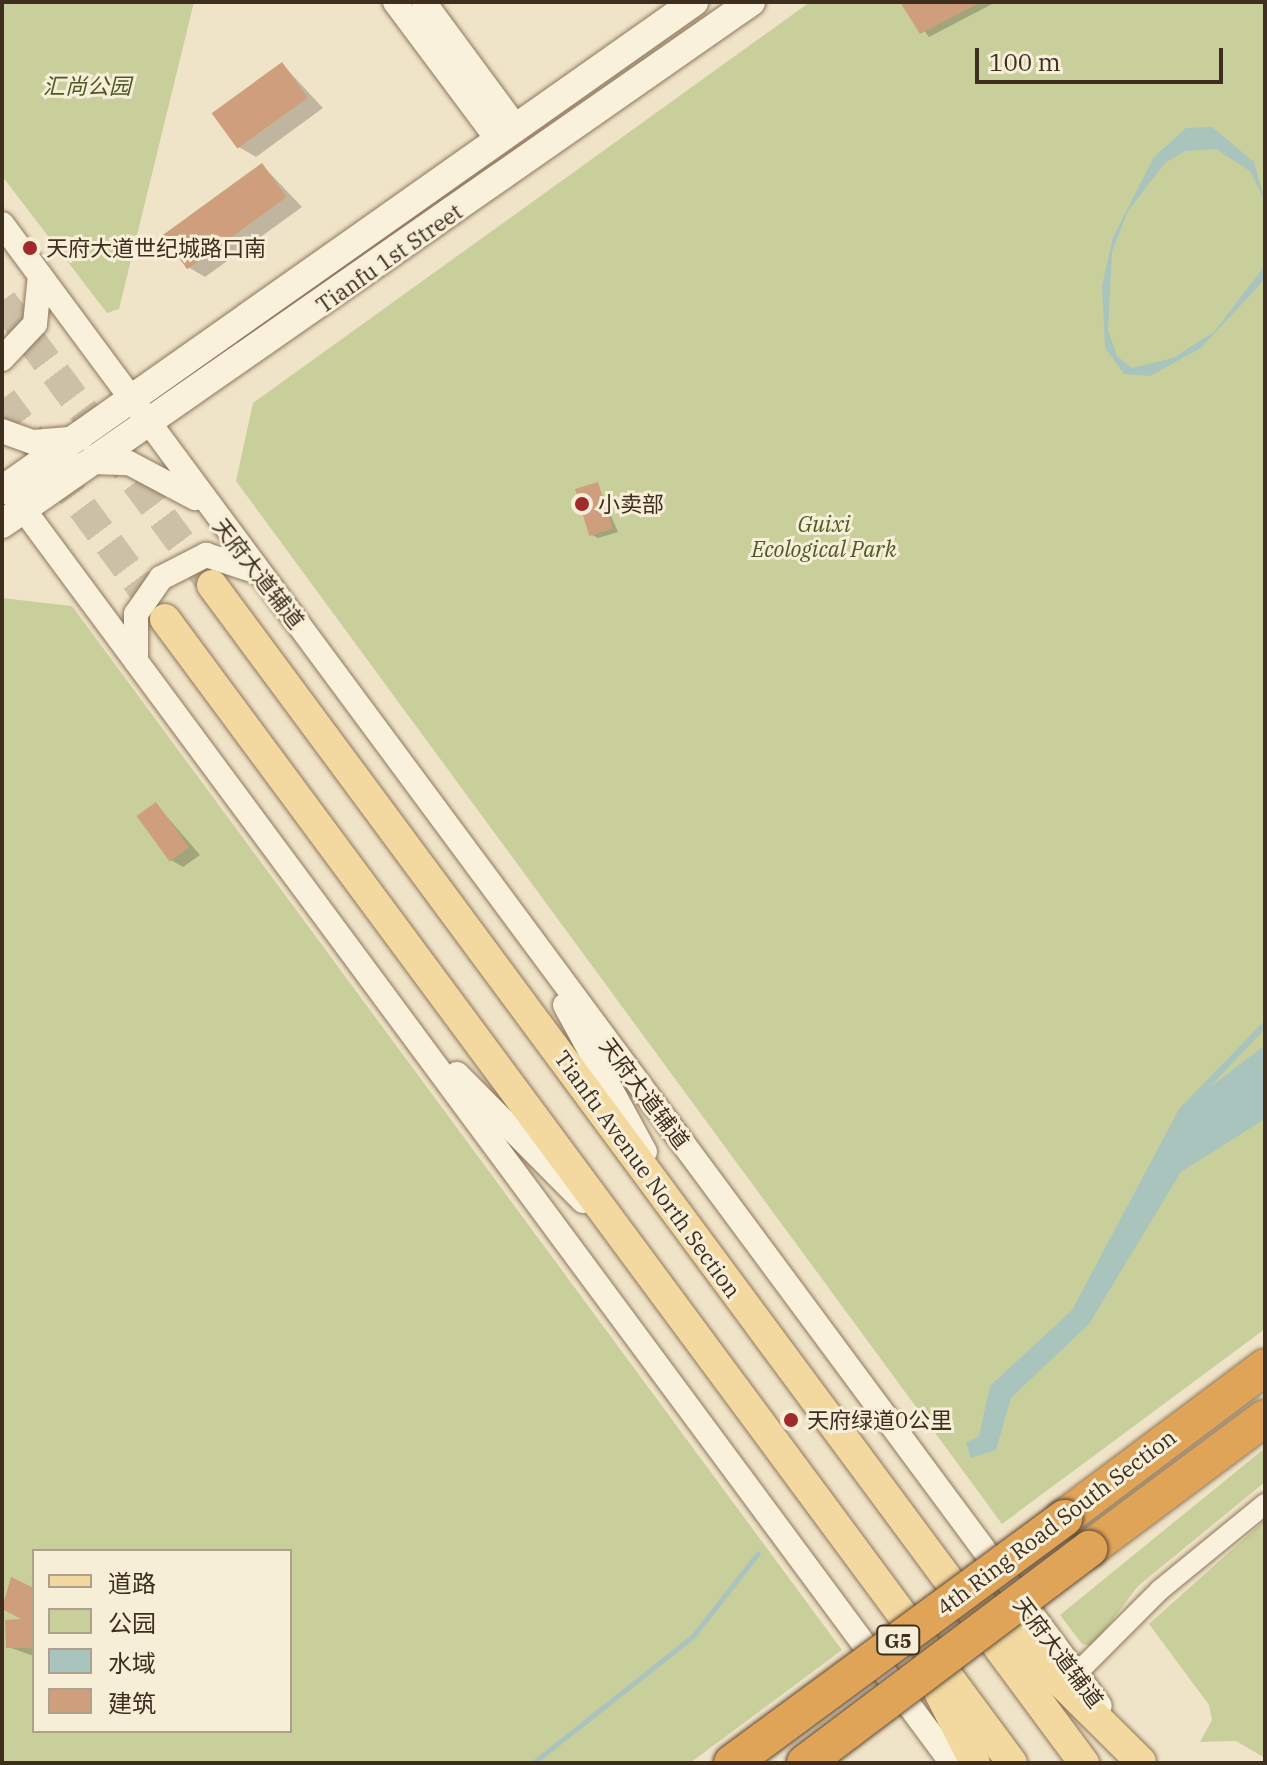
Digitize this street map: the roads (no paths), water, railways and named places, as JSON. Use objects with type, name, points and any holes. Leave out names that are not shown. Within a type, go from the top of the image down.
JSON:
[{"type":"highway","name":"4th Ring Road South Section","points":[[732,1763],[1265,1367]]},
{"type":"highway","name":"4th Ring Road South Section","points":[[805,1763],[1265,1418]]},
{"type":"main road","name":"Tianfu 1st Street","points":[[7,498],[74,439],[694,2]]},
{"type":"main road","name":"Tianfu 1st Street","points":[[7,498],[92,462],[751,2]]},
{"type":"main road","name":"Tianfu Avenue North Section","points":[[212,585],[1084,1763]]},
{"type":"main road","points":[[165,619],[1012,1763]]},
{"type":"main road","points":[[935,1562],[1141,1763]]},
{"type":"main road","points":[[888,1596],[975,1763]]},
{"type":"street","points":[[395,2],[507,134]]},
{"type":"street","points":[[424,2],[507,134]]},
{"type":"street","name":"天府大道辅道","points":[[2,224],[207,506],[261,574],[1141,1763]]},
{"type":"street","points":[[2,359],[35,324],[40,275]]},
{"type":"street","points":[[2,431],[33,442],[74,439],[149,423]]},
{"type":"street","points":[[92,462],[150,470],[207,506]]},
{"type":"street","points":[[7,498],[136,662],[952,1763]]},
{"type":"street","points":[[136,662],[133,632],[142,600],[183,562],[230,558],[261,574]]},
{"type":"street","points":[[523,928],[680,1218]]},
{"type":"street","points":[[398,1016],[633,1251]]},
{"type":"street","points":[[1076,1674],[1160,1590],[1265,1504]]},
{"type":"water","points":[[1212,127],[1254,162],[1265,202],[1250,171],[1216,149],[1185,151],[1165,163],[1128,211],[1112,252],[1108,330],[1117,356],[1132,368],[1173,358],[1214,332],[1265,265],[1265,279],[1201,348],[1150,376],[1124,374],[1105,348],[1102,286],[1113,237],[1154,157],[1186,128]]},
{"type":"water","points":[[1265,1020],[1265,1029],[1210,1087],[1265,1045],[1265,1119],[1181,1172],[1089,1324],[1011,1398],[996,1450],[971,1458],[966,1443],[979,1436],[990,1386],[1072,1310],[1179,1109]]},
{"type":"waterway","points":[[533,1763],[693,1636],[758,1553]]},
{"type":"tunnel","points":[[2,301],[212,585]]},
{"type":"tunnel","points":[[2,399],[165,619]]},
{"type":"place","name":"天府大道世纪城路口南","points":[[30,248]]},
{"type":"place","name":"小卖部","points":[[582,504]]},
{"type":"place","name":"天府绿道0公里","points":[[791,1420]]},
{"type":"park label","name":"汇尚公园","points":[[87,86]]},
{"type":"park label","name":"Guixi Ecological Park","points":[[824,536]]}]
